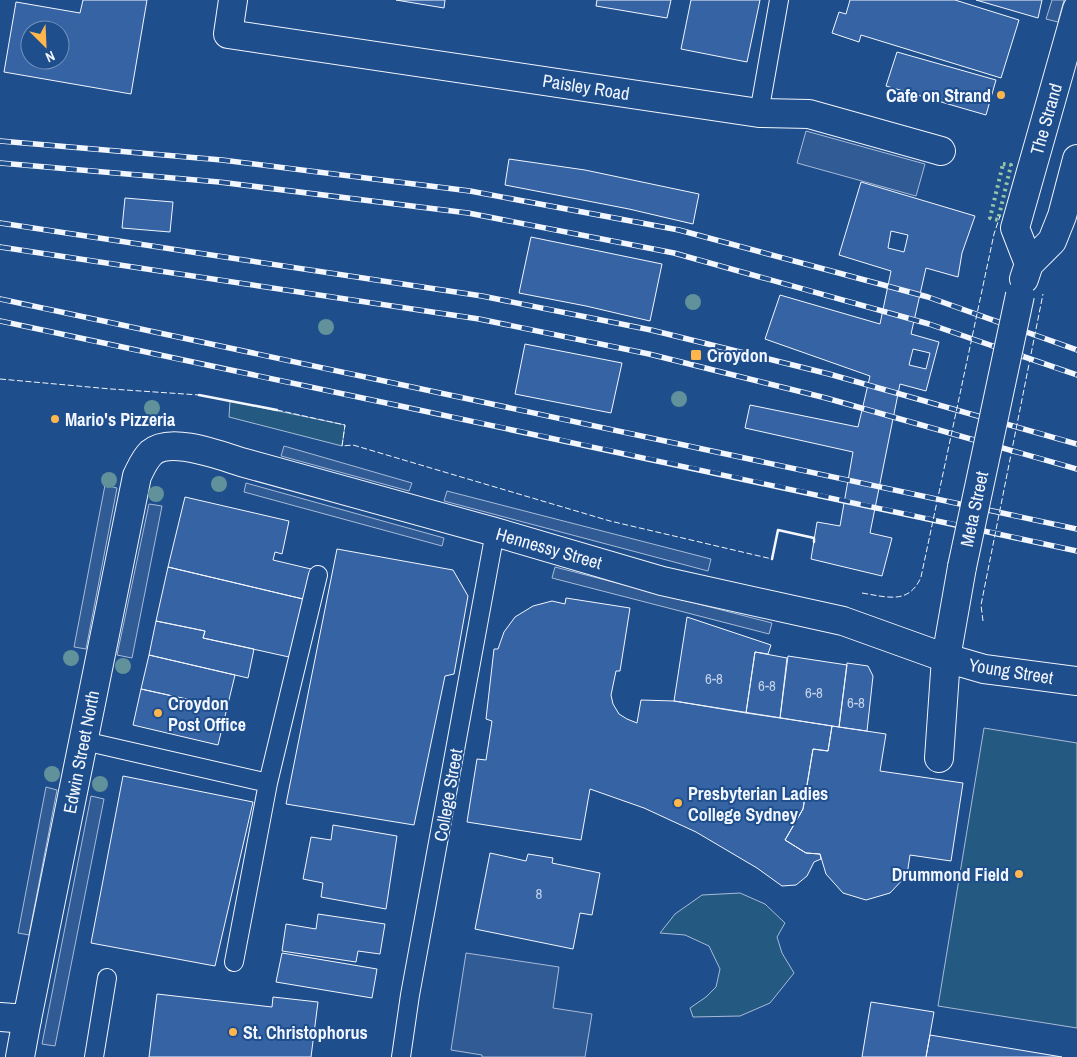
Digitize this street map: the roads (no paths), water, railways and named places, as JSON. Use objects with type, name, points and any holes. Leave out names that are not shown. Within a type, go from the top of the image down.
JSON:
[{"type":"street","name":"Paisley Road","points":[[233,0],[228,34],[759,113],[809,114],[941,151]]},
{"type":"street","name":"The Strand","points":[[1022,201],[1077,9]]},
{"type":"street","points":[[1031,172],[1075,177],[1070,219],[1052,241],[1028,264],[1015,228],[1022,201],[1070,219]]},
{"type":"street","name":"Meta Street","points":[[939,758],[946,658],[962,567],[1028,264]]},
{"type":"street","name":"Hennessy Street","points":[[152,452],[164,447],[183,446],[211,453],[495,532],[662,581],[843,621],[946,658]]},
{"type":"street","name":"Edwin Street North","points":[[20,1057],[137,476],[152,452]]},
{"type":"street","name":"Young Street","points":[[946,658],[984,669],[1077,680]]},
{"type":"street","points":[[0,1017],[27,1020]]},
{"type":"lane","points":[[759,113],[779,0]]},
{"type":"lane","name":"College Street","points":[[401,1057],[410,994],[495,532]]},
{"type":"lane","points":[[234,962],[268,783],[318,575]]},
{"type":"lane","points":[[84,741],[268,783]]},
{"type":"lane","points":[[94,1057],[107,978]]},
{"type":"railway","points":[[0,141],[222,160],[470,191],[679,230],[928,297],[1077,350]]},
{"type":"railway","points":[[0,163],[219,182],[468,213],[674,253],[929,324],[1077,375]]},
{"type":"railway","points":[[0,223],[482,296],[651,330],[829,374],[1077,444]]},
{"type":"railway","points":[[0,247],[479,319],[649,354],[826,398],[1077,469]]},
{"type":"railway","points":[[0,299],[1077,529]]},
{"type":"railway","points":[[0,321],[1077,551]]},
{"type":"place","name":"Cafe on Strand","points":[[1001,95]]},
{"type":"place","name":"Croydon","points":[[696,355]]},
{"type":"place","name":"Mario's Pizzeria","points":[[55,419]]},
{"type":"place","name":"Croydon Post Office","points":[[158,713]]},
{"type":"place","name":"Presbyterian Ladies College Sydney","points":[[678,803]]},
{"type":"place","name":"Drummond Field","points":[[1019,874]]},
{"type":"place","name":"St. Christophorus","points":[[233,1032]]}]
